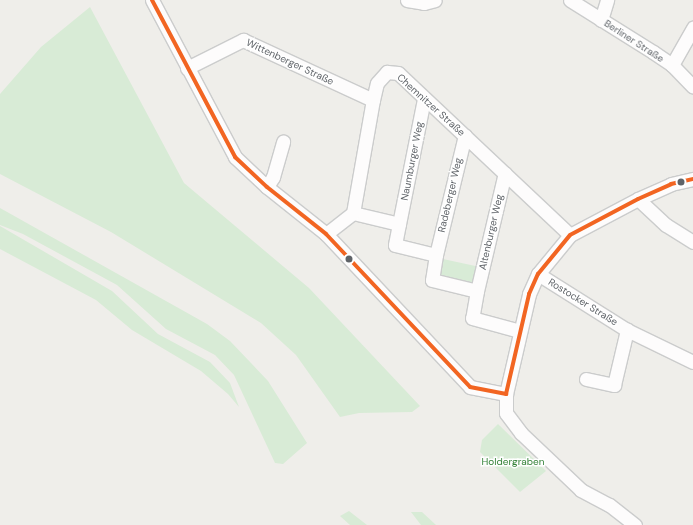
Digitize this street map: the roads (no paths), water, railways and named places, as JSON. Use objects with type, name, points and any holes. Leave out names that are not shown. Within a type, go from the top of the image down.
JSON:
[{"type":"street","points":[[152,0],[235,157],[267,187],[326,234],[470,387],[506,394]]},
{"type":"street","points":[[407,0],[424,3],[435,0]]},
{"type":"street","name":"Berliner Straße","points":[[570,0],[672,65],[693,86]]},
{"type":"street","points":[[601,20],[607,0]]},
{"type":"street","points":[[672,65],[693,28]]},
{"type":"street","name":"Wittenberger Straße","points":[[187,68],[243,40],[373,100]]},
{"type":"street","name":"Chemnitzer Straße","points":[[353,213],[377,83],[388,72],[398,73],[570,235]]},
{"type":"street","name":"Naumburger Weg","points":[[424,99],[395,245],[436,255]]},
{"type":"street","name":"Radeberger Weg","points":[[465,136],[436,255],[432,280],[477,291]]},
{"type":"street","points":[[267,187],[273,177],[283,141]]},
{"type":"street","name":"Altenburger Weg","points":[[505,173],[472,318],[520,331]]},
{"type":"street","points":[[635,525],[609,505],[581,490],[521,433],[506,413],[506,394],[529,294],[538,274],[570,235],[638,199],[671,184],[693,179]]},
{"type":"street","points":[[638,199],[666,225],[693,242]]},
{"type":"street","points":[[326,234],[353,213],[399,224]]},
{"type":"street","name":"Rostocker Straße","points":[[538,274],[627,330],[693,362]]},
{"type":"street","name":"Rostocker Straße","points":[[586,379],[614,385],[627,330]]},
{"type":"park label","name":"Holdergraben","points":[[513,462]]}]
